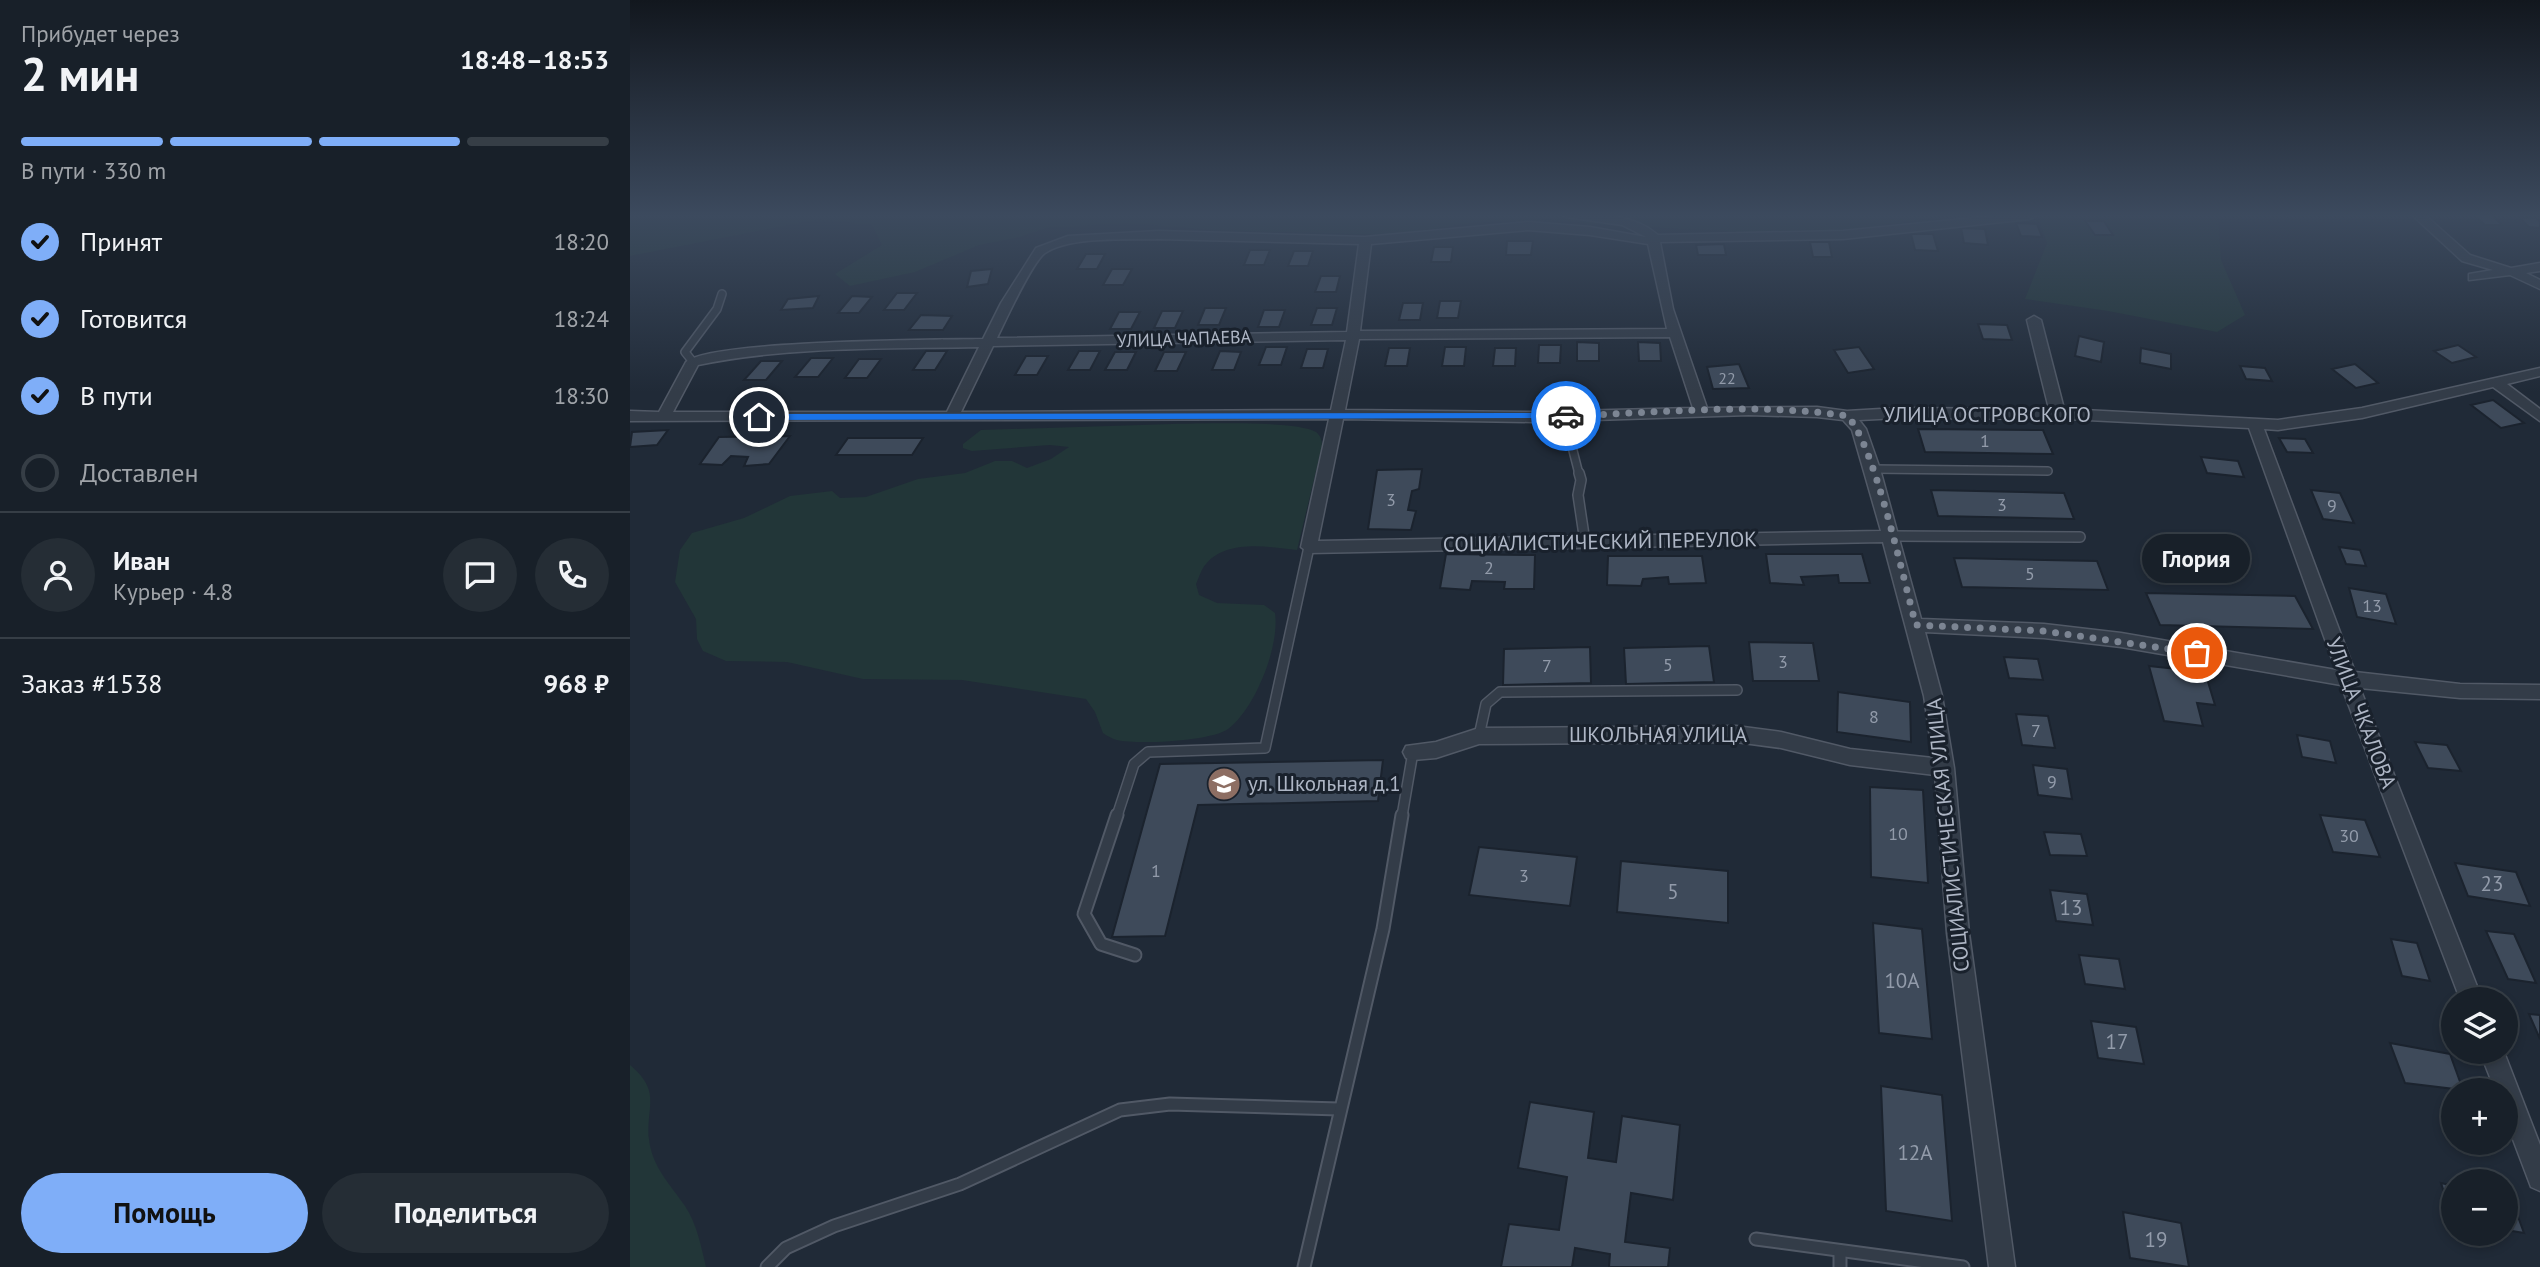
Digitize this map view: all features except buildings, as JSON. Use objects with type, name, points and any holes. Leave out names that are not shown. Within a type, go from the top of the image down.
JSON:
[{"type":"street","points":[[952,417],[1007,303],[1026,273]]},
{"type":"street","points":[[1309,547],[1353,336],[1361,273]]},
{"type":"street","points":[[1659,273],[1667,309],[1701,411]]},
{"type":"street","points":[[2473,277],[2496,273]]},
{"type":"street","points":[[2514,273],[2540,285]]},
{"type":"street","points":[[2034,320],[2058,415]]},
{"type":"street","name":"УЛИЦА ЧАПАЕВА","points":[[693,362],[832,346],[1675,333]]},
{"type":"street","points":[[663,417],[693,362]]},
{"type":"street","name":"УЛИЦА ОСТРОВСКОГО","points":[[630,416],[1569,416],[1701,411],[1817,412],[1847,416],[1898,413],[2058,415],[2291,425],[2362,413],[2540,372]]},
{"type":"street","points":[[2495,382],[2540,416]]},
{"type":"street","name":"СОЦИАЛИСТИЧЕСКАЯ УЛИЦА","points":[[1847,416],[1859,429],[1872,468],[1933,696],[1944,768],[1958,933],[2002,1267]]},
{"type":"street","name":"УЛИЦА ЧКАЛОВА","points":[[2255,424],[2348,679],[2466,987]]},
{"type":"street","name":"СОЦИАЛИСТИЧЕСКИЙ ПЕРЕУЛОК","points":[[1309,547],[1891,536]]},
{"type":"street","points":[[1916,625],[2044,631],[2121,640],[2348,679],[2460,691],[2540,692]]},
{"type":"street","name":"ШКОЛЬНАЯ УЛИЦА","points":[[1413,752],[1436,750],[1479,736],[1735,734],[1781,740],[1850,757],[1944,768]]},
{"type":"street","points":[[2497,1064],[2540,1178]]},
{"type":"lane","points":[[693,362],[685,352],[717,309],[722,294]]},
{"type":"lane","points":[[1569,416],[1569,435],[1581,480],[1578,495],[1585,542]]},
{"type":"lane","points":[[1872,468],[2048,471]]},
{"type":"lane","points":[[1891,536],[2080,537]]},
{"type":"lane","points":[[1135,955],[1101,944],[1084,914],[1134,764],[1148,752],[1265,748],[1309,547]]},
{"type":"lane","points":[[1479,736],[1485,704],[1492,695],[1500,692],[1737,690]]},
{"type":"lane","points":[[1304,1267],[1383,929],[1413,752]]},
{"type":"lane","points":[[767,1267],[786,1248],[834,1226],[960,1184],[1120,1110],[1170,1104],[1339,1109]]},
{"type":"lane","points":[[1756,1239],[1963,1267]]},
{"type":"lane","points":[[1840,1251],[1840,1267]]},
{"type":"green space","points":[[836,273],[910,273],[850,286]]},
{"type":"green space","points":[[2035,273],[2227,273],[2245,315],[2217,332],[2108,311],[2025,299]]},
{"type":"green space","points":[[1172,424],[1289,426],[1316,432],[1322,442],[1297,550],[1249,546],[1225,551],[1206,564],[1196,584],[1199,595],[1217,603],[1264,605],[1275,613],[1274,642],[1264,676],[1238,720],[1219,733],[1174,741],[1117,740],[1103,733],[1095,712],[1086,699],[962,680],[863,679],[787,662],[726,661],[703,651],[697,639],[696,619],[675,582],[680,550],[692,533],[744,518],[790,496],[832,491],[840,498],[866,497],[918,479],[965,473],[995,461],[1012,461],[1027,468],[1051,459],[1069,447],[1050,445],[972,451],[963,448],[963,444],[981,430]]},
{"type":"green space","points":[[630,1065],[646,1083],[649,1092],[649,1139],[654,1158],[662,1175],[693,1220],[706,1267],[630,1267]]},
{"type":"way so far","points":[[1566,416],[1749,411],[1817,412],[1847,416],[1859,429],[1872,468],[1916,625],[2044,631],[2197,653]]},
{"type":"place","name":"Глория","points":[[2197,653]]},
{"type":"place","name":"ул. Школьная д.1","points":[[1224,784]]},
{"type":"route","points":[[759,417],[1338,414],[1566,416]]}]
